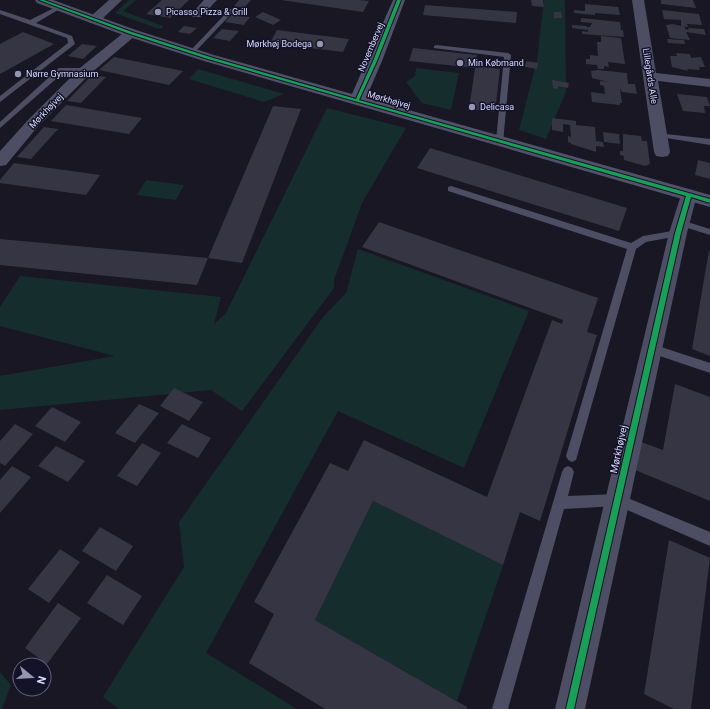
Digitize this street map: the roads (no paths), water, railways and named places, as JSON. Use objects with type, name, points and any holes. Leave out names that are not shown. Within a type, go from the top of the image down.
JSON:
[{"type":"street","name":"Mørkhøjvej","points":[[41,0],[131,33],[192,52],[700,198],[679,228],[618,500],[607,540],[570,709]]},
{"type":"street","points":[[94,20],[116,0]]},
{"type":"street","points":[[197,14],[211,0]]},
{"type":"street","name":"Novembervej","points":[[357,100],[375,61],[399,0]]},
{"type":"street","name":"Lillegårds Alle","points":[[638,0],[662,152]]},
{"type":"street","name":"Mørkhøjvej","points":[[0,161],[34,122],[86,70],[131,33]]},
{"type":"street","points":[[650,76],[710,83]]},
{"type":"lane","points":[[30,23],[60,7]]},
{"type":"lane","points":[[192,52],[230,11],[244,13]]},
{"type":"lane","points":[[0,12],[70,37],[72,44],[0,100]]},
{"type":"lane","points":[[436,47],[508,55],[500,141]]},
{"type":"lane","points":[[0,126],[62,70],[86,70]]},
{"type":"lane","points":[[660,135],[710,142]]},
{"type":"lane","points":[[451,189],[632,247]]},
{"type":"lane","points":[[572,456],[632,247],[643,239],[679,228],[710,232]]},
{"type":"lane","points":[[652,349],[710,368]]},
{"type":"lane","points":[[500,709],[568,472]]},
{"type":"lane","points":[[559,503],[618,500],[710,538]]},
{"type":"place","name":"Picasso Pizza & Grill","points":[[158,12]]},
{"type":"place","name":"Mørkhøj Bodega","points":[[320,44]]},
{"type":"place","name":"Min Købmand","points":[[460,63]]},
{"type":"place","name":"Nørre Gymnasium","points":[[18,74]]},
{"type":"place","name":"Delicasa","points":[[472,107]]}]
